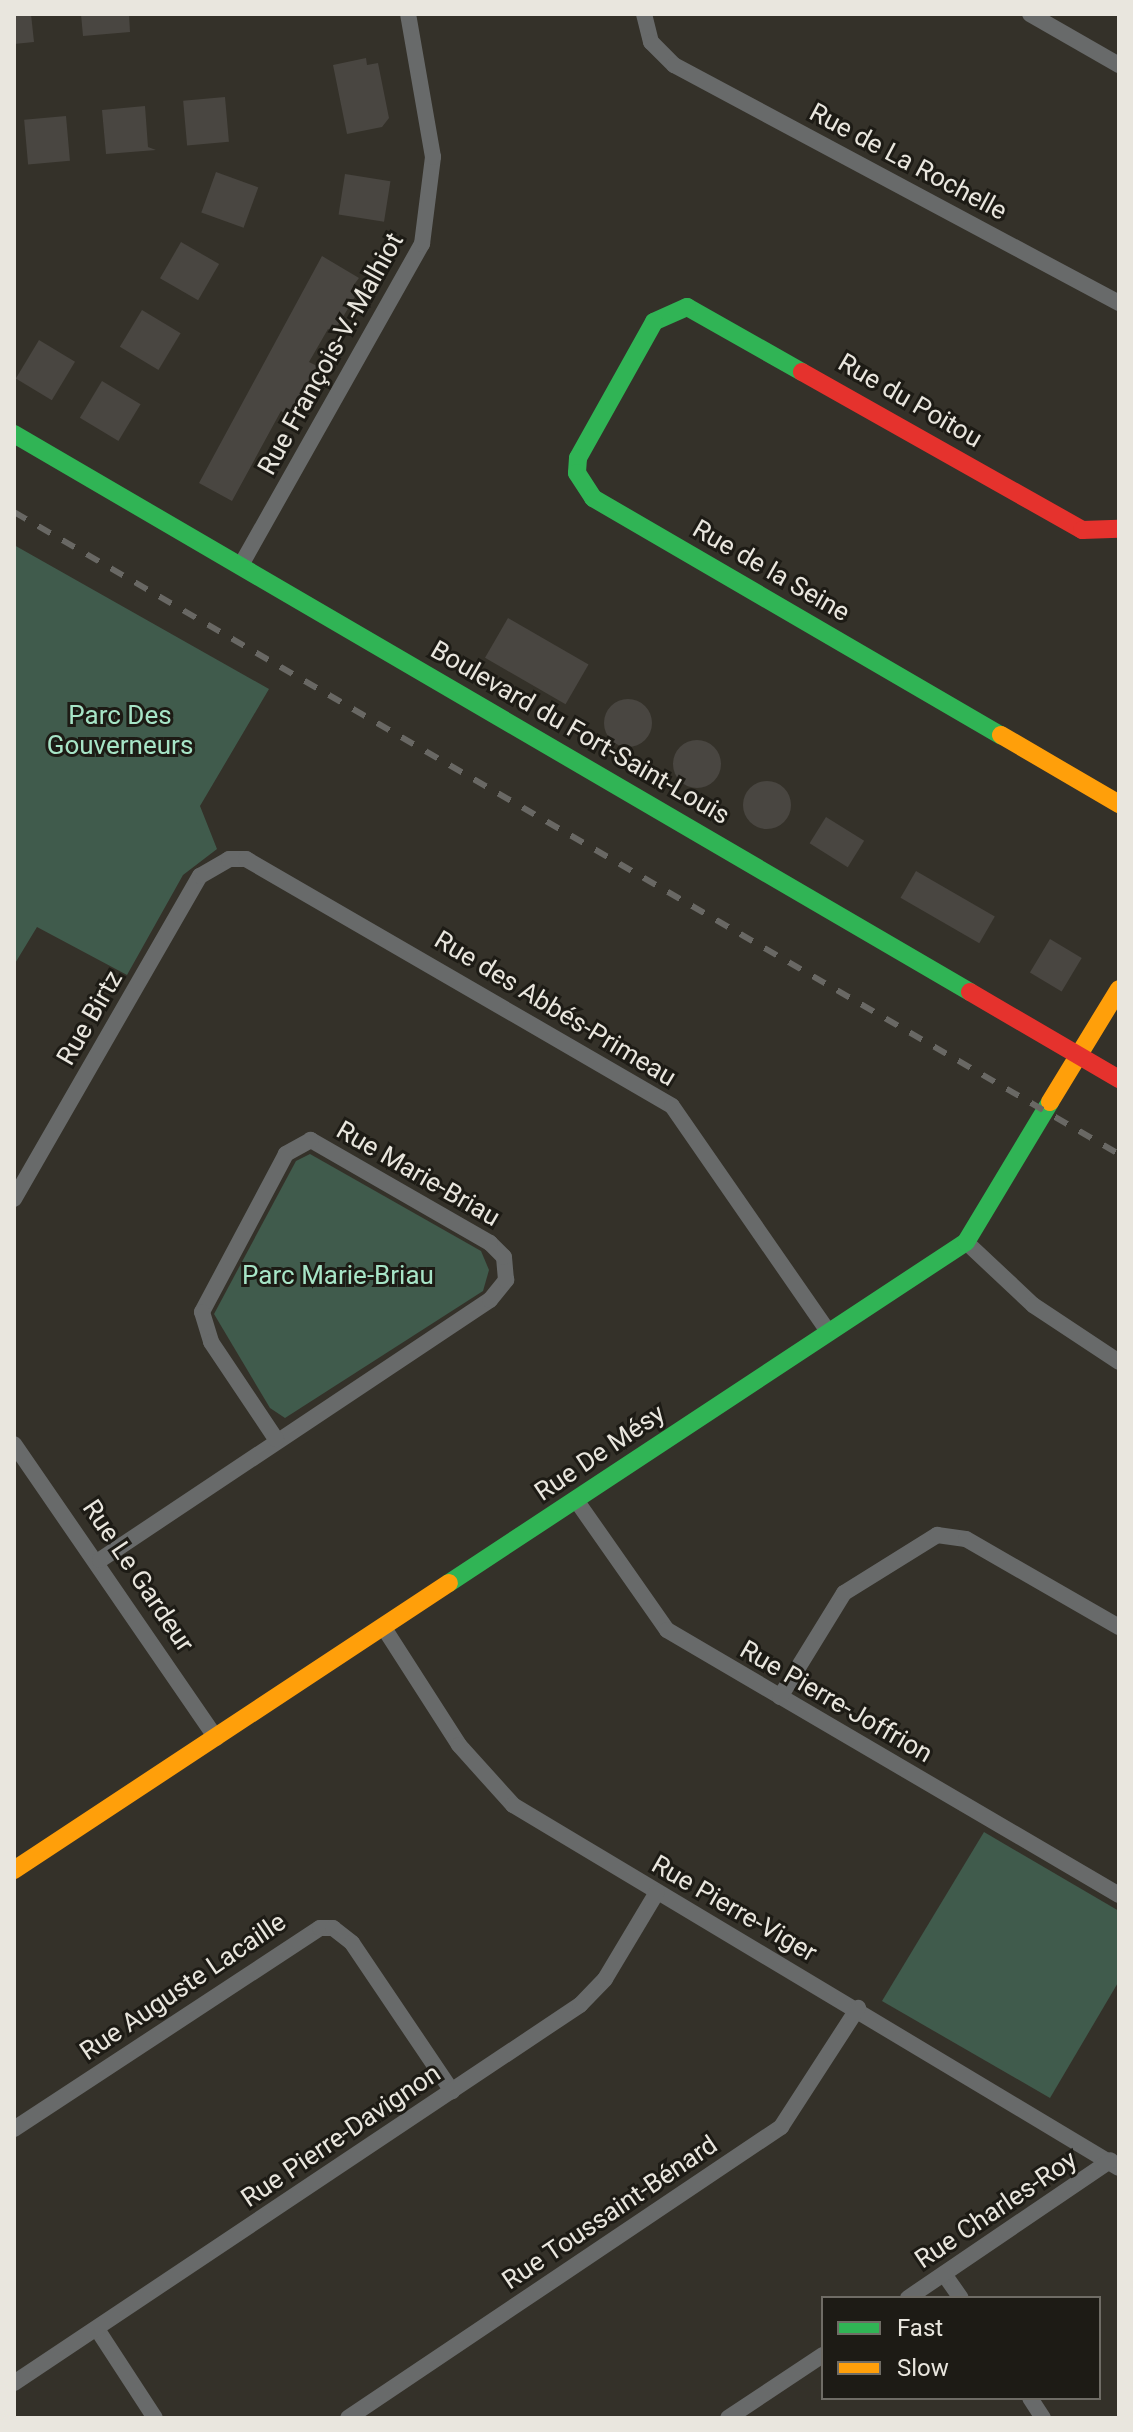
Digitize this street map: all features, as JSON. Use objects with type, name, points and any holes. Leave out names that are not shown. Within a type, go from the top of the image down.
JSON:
[{"type":"street","name":"Rue François-V.-Malhiot","points":[[241,565],[422,244],[433,157],[408,14]]},
{"type":"street","name":"Rue de La Rochelle","points":[[644,14],[651,42],[674,65],[1119,303]]},
{"type":"street","points":[[1030,14],[1119,65]]},
{"type":"street","name":"Rue du Poitou","points":[[675,307],[701,310],[1082,530],[1119,529]]},
{"type":"street","name":"Rue de la Seine","points":[[675,307],[654,322],[583,443],[577,473],[593,498],[1119,804]]},
{"type":"street","name":"Boulevard du Fort-Saint-Louis","points":[[14,434],[1119,1079]]},
{"type":"street","name":"Rue des Abbés-Primeau","points":[[212,866],[238,859],[266,867],[672,1106],[829,1333]]},
{"type":"street","name":"Rue Birtz","points":[[14,1199],[200,876],[212,866]]},
{"type":"street","name":"Rue De Mésy","points":[[14,1870],[966,1242],[1119,989]]},
{"type":"street","name":"Rue Marie-Briau","points":[[100,1560],[276,1439],[490,1300],[508,1268],[490,1243],[311,1140],[286,1154],[202,1312],[211,1342],[276,1439]]},
{"type":"street","points":[[966,1242],[1033,1305],[1119,1362]]},
{"type":"street","name":"Rue Le Gardeur","points":[[14,1444],[100,1560],[216,1738]]},
{"type":"street","name":"Rue Pierre-Joffrion","points":[[576,1500],[658,1622],[1119,1895]]},
{"type":"street","points":[[780,1697],[844,1593],[937,1535],[966,1539],[1119,1627]]},
{"type":"street","name":"Rue Pierre-Viger","points":[[384,1628],[495,1787],[542,1825],[858,2008],[1115,2164]]},
{"type":"street","name":"Rue Pierre-Davignon","points":[[14,2383],[452,2091],[593,1993],[657,1892]]},
{"type":"street","name":"Rue Auguste Lacaille","points":[[14,2129],[320,1928],[333,1928],[352,1943],[452,2091]]},
{"type":"street","name":"Rue Toussaint-Bénard","points":[[348,2418],[781,2127],[858,2008]]},
{"type":"street","name":"Rue Charles-Roy","points":[[911,2296],[1115,2164]]},
{"type":"street","points":[[944,2274],[960,2296]]},
{"type":"street","points":[[97,2329],[155,2418]]},
{"type":"street","points":[[728,2418],[821,2356]]},
{"type":"street","points":[[1031,2400],[1043,2418]]},
{"type":"green space","name":"Parc Des Gouverneurs","points":[[14,545],[269,689],[200,806],[217,849],[183,875],[127,975],[37,927],[14,965]]},
{"type":"green space","name":"Parc Marie-Briau","points":[[310,1154],[481,1251],[489,1270],[483,1291],[285,1418],[270,1408],[214,1314],[296,1161]]},
{"type":"green space","points":[[984,1832],[1119,1911],[1119,1981],[1050,2098],[882,2001]]},
{"type":"building","points":[[14,14],[31,14],[34,42],[14,44]]},
{"type":"building","points":[[81,14],[129,14],[130,32],[83,36]]},
{"type":"building","points":[[366,58],[367,65],[378,63],[389,118],[382,127],[347,134],[333,65]]},
{"type":"building","points":[[225,97],[229,142],[187,145],[183,101]]},
{"type":"building","points":[[145,106],[148,147],[156,150],[106,154],[102,110]]},
{"type":"building","points":[[66,116],[70,161],[28,164],[24,120]]},
{"type":"building","points":[[216,172],[258,187],[244,228],[201,212]]},
{"type":"building","points":[[345,174],[390,181],[384,222],[339,214]]},
{"type":"building","points":[[181,242],[219,264],[198,300],[160,278]]},
{"type":"building","points":[[322,256],[359,278],[353,286],[359,290],[334,332],[328,329],[309,362],[317,366],[288,415],[281,411],[232,501],[199,483]]},
{"type":"building","points":[[142,310],[181,333],[158,370],[120,347]]},
{"type":"building","points":[[39,340],[75,362],[52,400],[16,379]]},
{"type":"building","points":[[102,381],[141,404],[118,441],[80,418]]},
{"type":"building","points":[[508,618],[589,664],[566,704],[485,658]]},
{"type":"building","points":[[628,699],[637,700],[645,706],[651,714],[651,732],[645,740],[637,746],[628,747],[619,746],[611,740],[605,732],[604,723],[605,714],[611,706],[619,700]]},
{"type":"building","points":[[697,740],[706,741],[714,747],[720,755],[720,773],[714,781],[706,787],[697,788],[688,787],[680,781],[674,773],[673,764],[674,755],[680,747],[688,741]]},
{"type":"building","points":[[767,781],[776,782],[784,788],[790,796],[790,814],[784,822],[776,828],[767,829],[758,828],[750,822],[744,814],[743,805],[744,796],[750,788],[758,782]]},
{"type":"building","points":[[826,817],[864,841],[848,867],[810,843]]},
{"type":"building","points":[[916,871],[995,916],[979,943],[900,898]]},
{"type":"building","points":[[1050,939],[1082,958],[1062,991],[1030,972]]},
{"type":"railway","points":[[14,512],[1119,1154]]},
{"type":"traffic: fast","points":[[802,372],[687,307],[654,322],[578,458],[577,473],[593,498],[1001,735]]},
{"type":"traffic: fast","points":[[14,434],[970,992]]},
{"type":"traffic: fast","points":[[449,1583],[966,1242],[1050,1102]]},
{"type":"traffic: slow","points":[[1001,735],[1119,804]]},
{"type":"traffic: slow","points":[[1050,1102],[1119,989]]},
{"type":"traffic: slow","points":[[14,1870],[449,1583]]},
{"type":"traffic: jam","points":[[802,372],[1082,530],[1119,529]]},
{"type":"traffic: jam","points":[[970,992],[1119,1079]]}]
